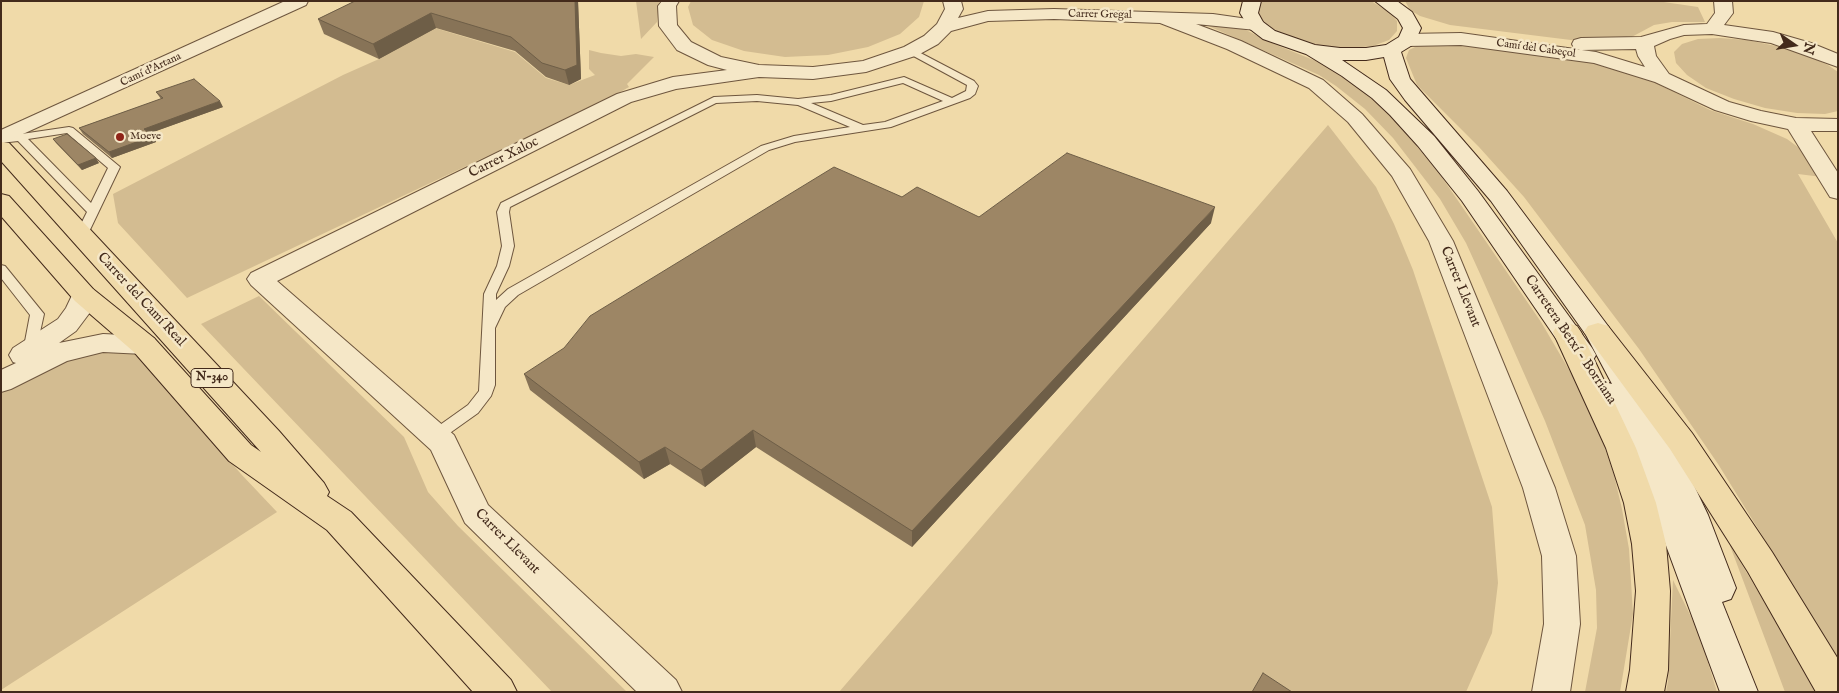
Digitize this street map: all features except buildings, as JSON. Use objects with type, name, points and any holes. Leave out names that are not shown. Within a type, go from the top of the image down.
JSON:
[{"type":"highway","name":"Carrer del Camí Real","points":[[6,141],[87,224],[339,521]]},
{"type":"highway","points":[[1,202],[84,295],[144,346],[240,453],[339,521]]},
{"type":"highway","points":[[1567,332],[1621,448],[1643,520],[1648,544],[1653,591],[1649,670],[1645,692]]},
{"type":"highway","points":[[1598,332],[1681,441],[1760,562],[1837,692]]},
{"type":"highway","name":"N-340","points":[[339,521],[498,692]]},
{"type":"street","name":"Camí d'Artana","points":[[6,141],[300,1]]},
{"type":"street","points":[[671,1],[667,6],[668,26],[684,46],[715,61],[759,71],[813,73],[866,66],[911,51],[931,40],[945,27],[954,9],[952,1]]},
{"type":"street","name":"Carrer Gregal","points":[[1047,1],[1242,3]]},
{"type":"street","points":[[1712,29],[1724,13],[1723,1]]},
{"type":"street","points":[[1242,3],[1256,24],[1270,35],[1289,44],[1313,50]]},
{"type":"street","name":"Camí del Cabeçol","points":[[1396,7],[1446,27],[1480,33],[1591,45],[1644,44]]},
{"type":"street","name":"Carretera Betxí - Borriana","points":[[1396,7],[1412,28],[1399,45],[1400,79],[1412,96],[1499,196],[1598,332],[1657,439],[1692,515],[1722,599],[1732,635],[1740,692]]},
{"type":"street","name":"Carrer Gregal","points":[[945,27],[988,16],[1054,14],[1213,18],[1256,24]]},
{"type":"street","name":"Carrer Llevant","points":[[1159,16],[1234,45],[1316,84],[1355,118],[1402,174],[1441,241],[1539,488],[1560,556],[1562,624],[1550,692]]},
{"type":"street","points":[[1662,78],[1647,56],[1644,44],[1664,35],[1684,30],[1712,29],[1773,38],[1804,47],[1838,61]]},
{"type":"street","name":"Camí del Cabeçol","points":[[1313,50],[1340,54],[1366,54],[1399,45],[1461,39],[1586,56],[1662,78],[1722,106],[1758,117],[1796,124],[1838,125]]},
{"type":"street","name":"Carretera Betxí - Borriana","points":[[1313,50],[1349,72],[1379,94],[1426,141],[1470,196],[1567,332],[1645,460],[1673,521],[1740,692]]},
{"type":"street","name":"Carrer Xaloc","points":[[260,279],[624,98],[673,83],[759,71]]},
{"type":"street","points":[[1796,124],[1838,192]]},
{"type":"street","name":"Carrer Llevant","points":[[260,279],[443,443],[476,514],[663,692]]},
{"type":"street","points":[[1,366],[30,352],[68,325],[78,311],[84,295]]},
{"type":"street","points":[[1,382],[59,352],[103,343],[144,346]]},
{"type":"lane","points":[[488,328],[495,310],[513,292],[765,148],[794,139],[887,126],[969,94],[972,89],[971,83],[911,51]]},
{"type":"lane","points":[[435,436],[473,409],[486,392],[488,385],[488,303],[490,294],[503,266],[508,246],[503,212],[505,205],[708,101],[757,98],[800,102],[831,98],[904,80],[952,101]]},
{"type":"lane","points":[[800,102],[862,130]]},
{"type":"lane","points":[[6,141],[69,130],[114,167],[87,224]]},
{"type":"lane","points":[[1,269],[37,314],[30,352]]},
{"type":"shaded area","points":[[636,1],[659,1],[657,22],[641,39]]},
{"type":"shaded area","points":[[691,1],[924,1],[919,17],[900,34],[868,47],[828,55],[785,57],[744,51],[712,40],[693,25],[688,7]]},
{"type":"shaded area","points":[[1262,1],[1371,1],[1389,12],[1397,21],[1397,31],[1389,40],[1373,46],[1351,48],[1327,47],[1302,42],[1281,34],[1266,24],[1258,14],[1259,5]]},
{"type":"shaded area","points":[[1405,1],[1657,1],[1698,7],[1705,22],[1672,22],[1654,25],[1626,40],[1587,42],[1450,25],[1420,16],[1410,10]]},
{"type":"shaded area","points":[[1204,24],[1233,26],[1246,30],[1274,44],[1326,65],[1351,81],[1392,117],[1437,170],[1541,322],[1575,380],[1596,422],[1614,475],[1622,509],[1629,549],[1633,614],[1620,692],[1585,692],[1597,628],[1596,590],[1585,525],[1545,421],[1481,276],[1466,243],[1440,199],[1393,138],[1365,109],[1336,86],[1319,75]]},
{"type":"shaded area","points":[[435,28],[515,52],[546,78],[569,85],[595,75],[589,69],[589,50],[621,56],[636,54],[654,57],[627,84],[629,87],[608,99],[187,298],[118,223],[113,194],[343,75],[379,59]]},
{"type":"shaded area","points":[[1698,39],[1747,40],[1776,46],[1804,54],[1828,65],[1838,72],[1838,111],[1825,114],[1797,113],[1765,108],[1734,99],[1706,88],[1687,75],[1676,63],[1674,52],[1682,44]]},
{"type":"shaded area","points":[[1437,42],[1577,57],[1646,78],[1710,110],[1753,124],[1787,139],[1806,153],[1822,177],[1798,174],[1838,243],[1838,658],[1718,464],[1639,349],[1524,197],[1479,147],[1417,85],[1406,58],[1409,50],[1421,44]]},
{"type":"shaded area","points":[[1328,125],[1376,187],[1394,224],[1413,270],[1492,507],[1498,583],[1492,633],[1466,692],[839,692]]},
{"type":"shaded area","points":[[259,296],[404,437],[428,492],[458,526],[627,692],[552,692],[201,324]]},
{"type":"shaded area","points":[[93,349],[132,353],[144,361],[241,474],[277,512],[1,690],[1,387]]},
{"type":"shaded area","points":[[1729,543],[1818,692],[1785,692]]},
{"type":"shaded area","points":[[1673,580],[1699,633],[1717,692],[1666,692]]},
{"type":"place","name":"Moeve","points":[[120,137]]}]
